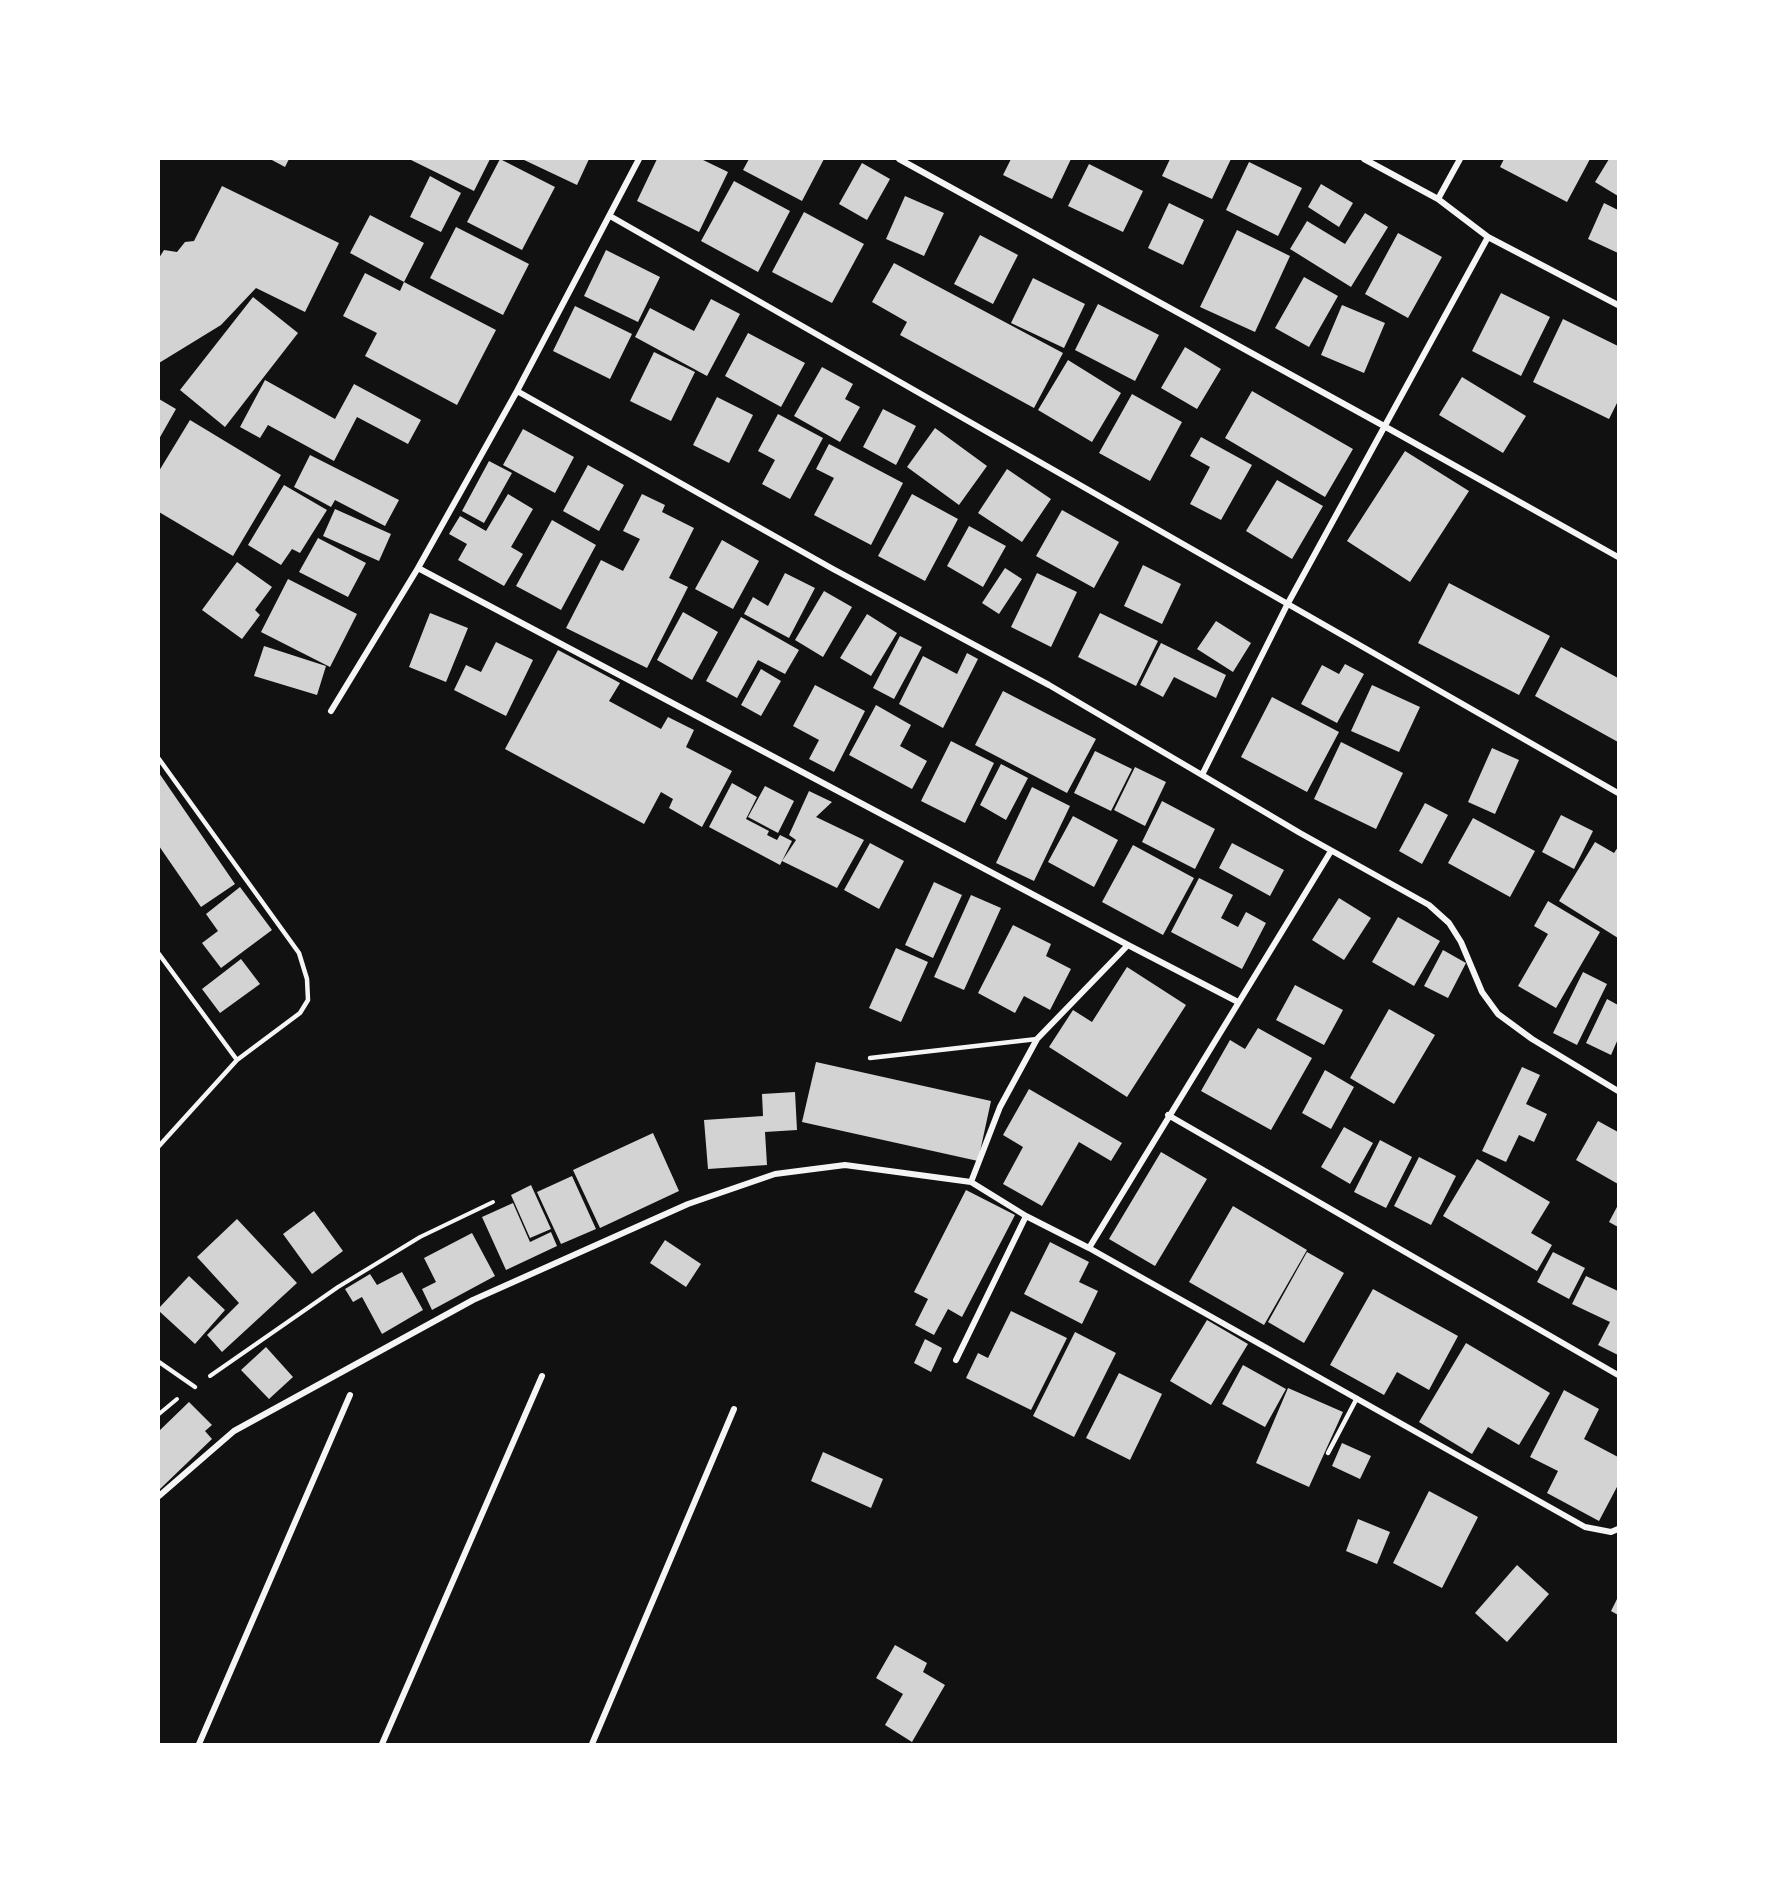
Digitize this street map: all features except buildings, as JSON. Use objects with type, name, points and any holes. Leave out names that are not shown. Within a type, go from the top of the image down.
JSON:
[{"type":"street","points":[[331,711],[418,568],[517,391],[639,159]]},
{"type":"street","points":[[899,159],[1618,557]]},
{"type":"street","points":[[1364,159],[1438,199],[1488,237],[1618,304]]},
{"type":"street","points":[[1438,199],[1460,159]]},
{"type":"street","points":[[610,216],[1618,793]]},
{"type":"street","points":[[1202,775],[1287,605],[1488,237]]},
{"type":"street","points":[[517,391],[833,570],[1048,685],[1331,851],[1429,905],[1449,922],[1461,942],[1482,992],[1498,1014],[1532,1039],[1618,1091]]},
{"type":"street","points":[[418,568],[1238,1002]]},
{"type":"street","points":[[1089,1248],[1331,851]]},
{"type":"street","points":[[971,1182],[1000,1107],[1037,1038],[1128,945]]},
{"type":"street","points":[[1168,1115],[1618,1375]]},
{"type":"street","points":[[159,1496],[234,1431],[473,1300],[688,1203],[776,1174],[845,1165],[971,1182],[1026,1216],[1089,1248],[1585,1527],[1611,1532],[1618,1529]]},
{"type":"street","points":[[956,1360],[1026,1216]]},
{"type":"street","points":[[382,1744],[542,1376]]},
{"type":"street","points":[[199,1744],[350,1395]]},
{"type":"street","points":[[592,1744],[734,1409]]},
{"type":"lane","points":[[159,759],[299,953],[308,980],[308,1000],[300,1013],[237,1060],[159,1146]]},
{"type":"lane","points":[[159,954],[237,1060]]},
{"type":"lane","points":[[870,1058],[1037,1038]]},
{"type":"lane","points":[[159,1362],[195,1387]]},
{"type":"lane","points":[[1328,1453],[1357,1398]]},
{"type":"path","points":[[195,1387],[338,1287],[420,1237],[492,1202]]}]
